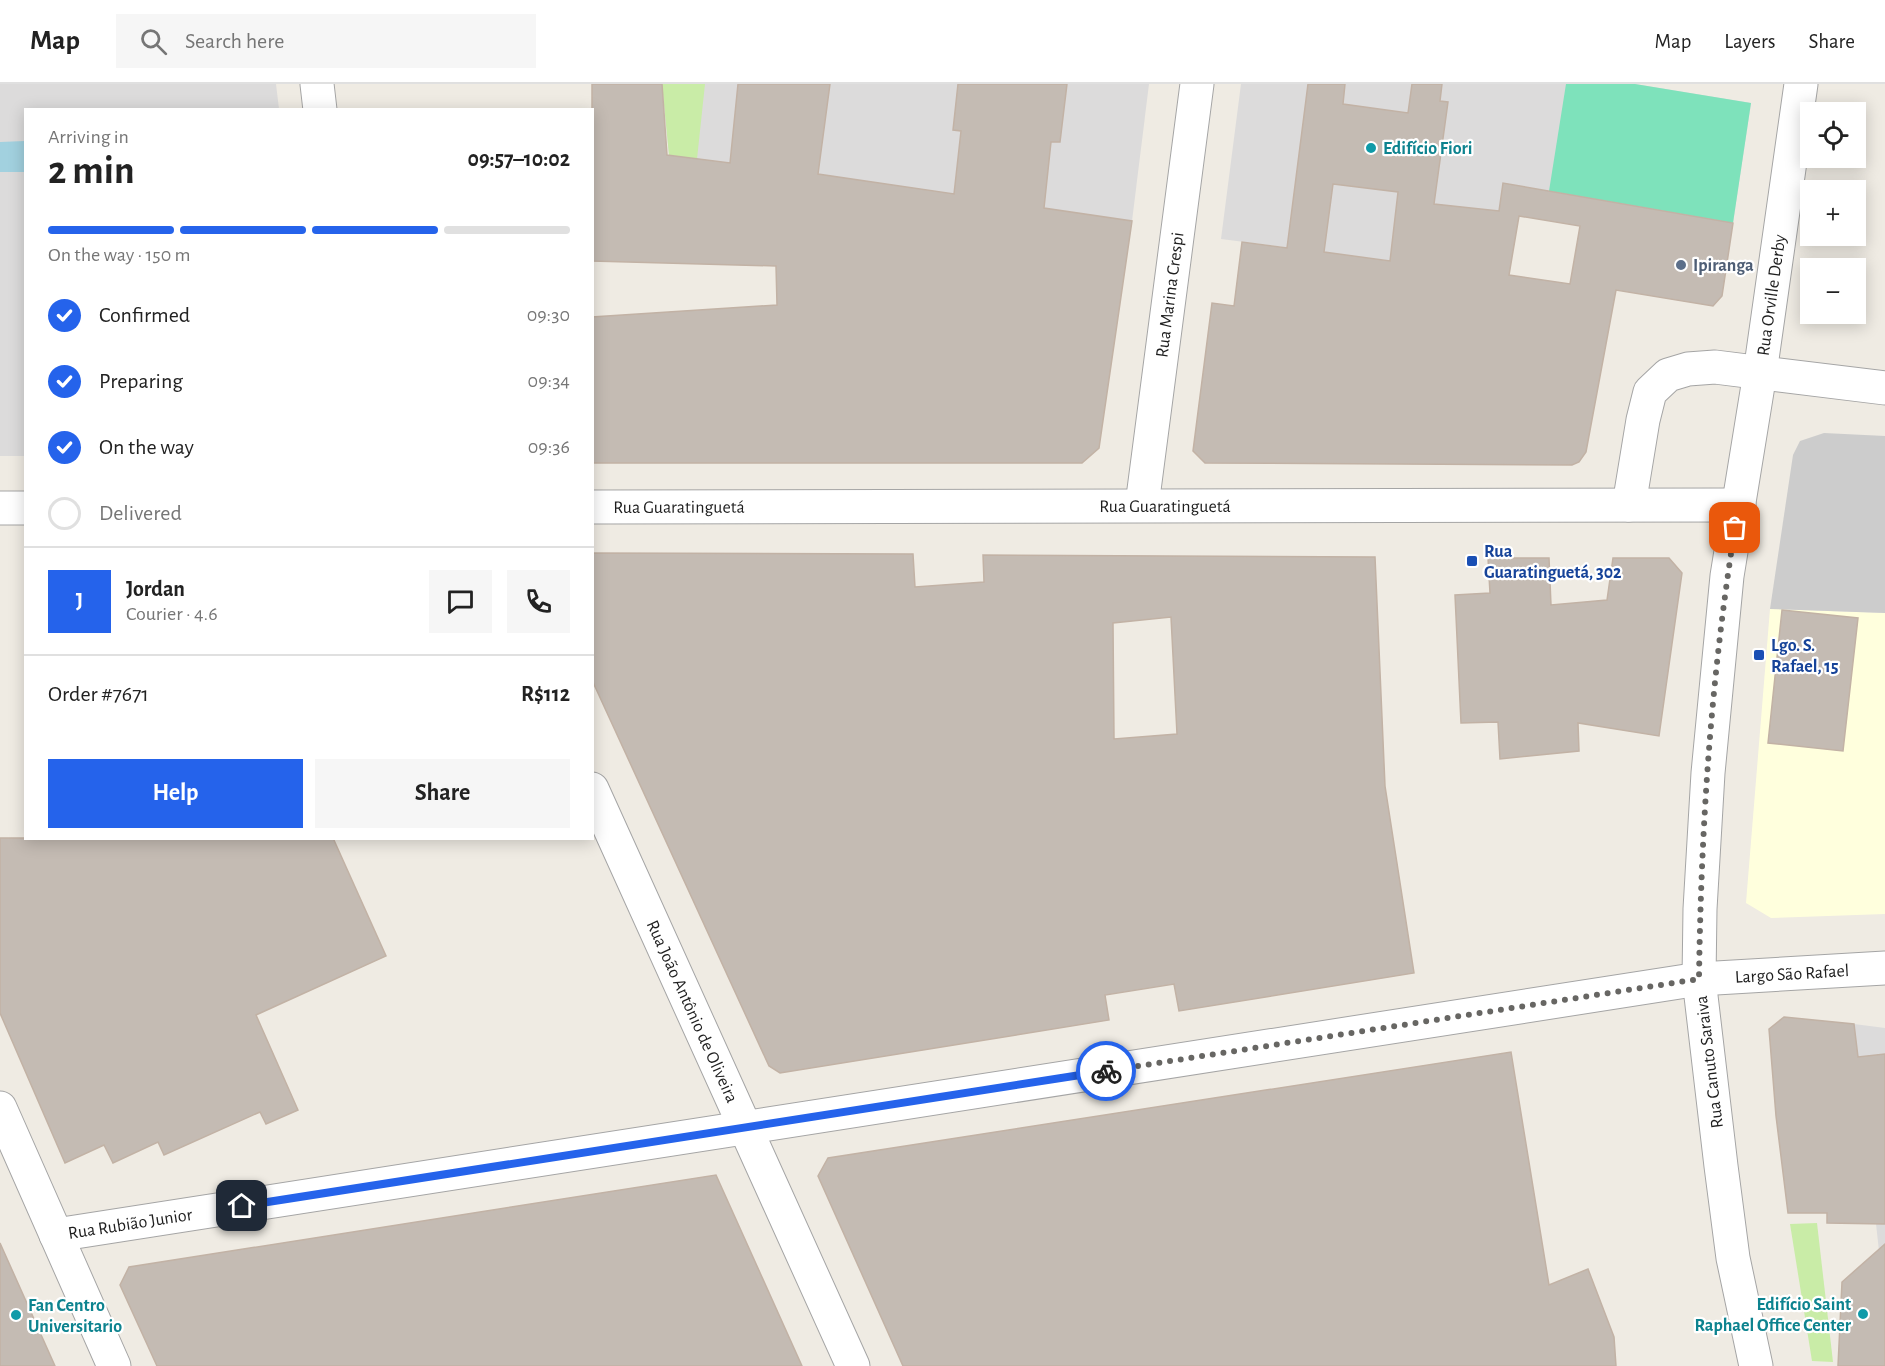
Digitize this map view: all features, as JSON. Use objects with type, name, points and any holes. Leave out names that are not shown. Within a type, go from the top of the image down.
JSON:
[{"type":"street","points":[[316,84],[320,108]]},
{"type":"street","name":"Rua Marina Crespi","points":[[1142,506],[1197,84]]},
{"type":"street","name":"Rua Orville Derby","points":[[1738,505],[1761,373],[1801,84]]},
{"type":"street","points":[[1629,505],[1642,420],[1650,392],[1668,375],[1688,369],[1715,367],[1885,388]]},
{"type":"street","name":"Rua Guaratinguetá","points":[[594,507],[1738,505]]},
{"type":"street","name":"Rua Canuto Saraiva","points":[[1738,505],[1727,576],[1702,845],[1699,979],[1733,1258],[1756,1366]]},
{"type":"street","points":[[0,508],[24,508]]},
{"type":"street","name":"Rua João Antônio de Oliveira","points":[[594,793],[853,1366]]},
{"type":"street","name":"Largo São Rafael","points":[[1699,979],[1885,968]]},
{"type":"street","name":"Rua Rubião Junior","points":[[57,1235],[1699,979]]},
{"type":"street","points":[[0,1108],[114,1366]]},
{"type":"shaded area","points":[[0,84],[276,84],[279,108],[24,108],[24,456],[0,456]]},
{"type":"shaded area","points":[[662,84],[1149,84],[1132,221],[669,155]]},
{"type":"shaded area","points":[[1241,84],[1635,84],[1751,103],[1733,223],[1503,183],[1499,211],[1455,269],[1221,239]]},
{"type":"shaded area","points":[[1824,433],[1885,436],[1885,613],[1770,609],[1793,455],[1800,441]]},
{"type":"shaded area","points":[[1770,609],[1885,613],[1885,914],[1771,918],[1746,903]]},
{"type":"shaded area","points":[[1854,1024],[1885,1028],[1885,1260],[1880,1260]]},
{"type":"green space","points":[[662,84],[705,84],[697,159],[669,155]]},
{"type":"green space","points":[[1566,84],[1635,84],[1751,103],[1733,223],[1549,191]]},
{"type":"green space","points":[[1817,1223],[1833,1362],[1812,1361],[1790,1224]]},
{"type":"water","points":[[24,141],[24,172],[0,172],[0,142]]},
{"type":"building","points":[[592,84],[662,84],[667,155],[730,163],[738,84],[830,84],[818,174],[954,194],[961,131],[953,130],[958,84],[1067,84],[1060,142],[1051,142],[1044,208],[1132,221],[1099,448],[1082,463],[594,463],[594,317],[777,305],[776,266],[594,261],[594,108],[592,108]]},
{"type":"building","points":[[1308,84],[1345,84],[1343,104],[1408,113],[1412,84],[1442,84],[1440,101],[1448,102],[1434,204],[1499,211],[1503,183],[1733,223],[1722,296],[1713,306],[1616,290],[1586,452],[1579,462],[1572,465],[1205,463],[1193,451],[1212,303],[1234,306],[1242,242],[1287,248]],"holes":[[[1333,184],[1398,192],[1390,261],[1324,252]],[[1519,216],[1580,226],[1570,284],[1509,275]]]},
{"type":"building","points":[[594,553],[913,554],[915,587],[984,582],[983,555],[1375,557],[1385,786],[1414,973],[1179,1011],[1174,984],[1105,995],[1109,1020],[780,1073],[769,1066],[594,684]],"holes":[[[1171,617],[1177,734],[1114,739],[1113,623]]]},
{"type":"building","points":[[1488,558],[1549,558],[1551,605],[1607,600],[1613,558],[1669,558],[1682,573],[1659,736],[1578,723],[1579,751],[1500,759],[1498,722],[1461,723],[1455,595],[1490,593]]},
{"type":"building","points":[[1782,610],[1858,618],[1843,751],[1768,743]]},
{"type":"building","points":[[0,838],[24,838],[24,840],[334,840],[386,956],[256,1015],[298,1110],[266,1124],[260,1112],[164,1155],[158,1142],[113,1163],[104,1145],[65,1163],[0,1013]]},
{"type":"building","points":[[1784,1017],[1854,1024],[1858,1057],[1885,1054],[1885,1224],[1827,1223],[1827,1213],[1788,1213],[1776,1116],[1769,1029]]},
{"type":"building","points":[[1511,1052],[1549,1285],[1588,1269],[1614,1337],[1616,1366],[903,1366],[818,1176],[828,1158]]},
{"type":"building","points":[[716,1175],[802,1366],[157,1366],[120,1285],[129,1267]]},
{"type":"building","name":"Fan Centro Universitario","points":[[0,1243],[55,1366],[0,1366]]},
{"type":"building","points":[[1885,1244],[1885,1366],[1838,1366],[1842,1282]]},
{"type":"way so far","points":[[1106,1071],[1699,979],[1702,845],[1717,666],[1735,528]]},
{"type":"place","name":"Edifício Fiori","points":[[1371,148]]},
{"type":"place","name":"Ipiranga","points":[[1681,265]]},
{"type":"place","name":"Rua Guaratinguetá, 302","points":[[1472,561]]},
{"type":"place","name":"Lgo. S. Rafael, 15","points":[[1759,655]]},
{"type":"place","name":"Edifício Saint Raphael Office Center","points":[[1863,1314]]},
{"type":"place","name":"Fan Centro Universitario","points":[[16,1315]]},
{"type":"route","points":[[242,1206],[1106,1071]]}]
